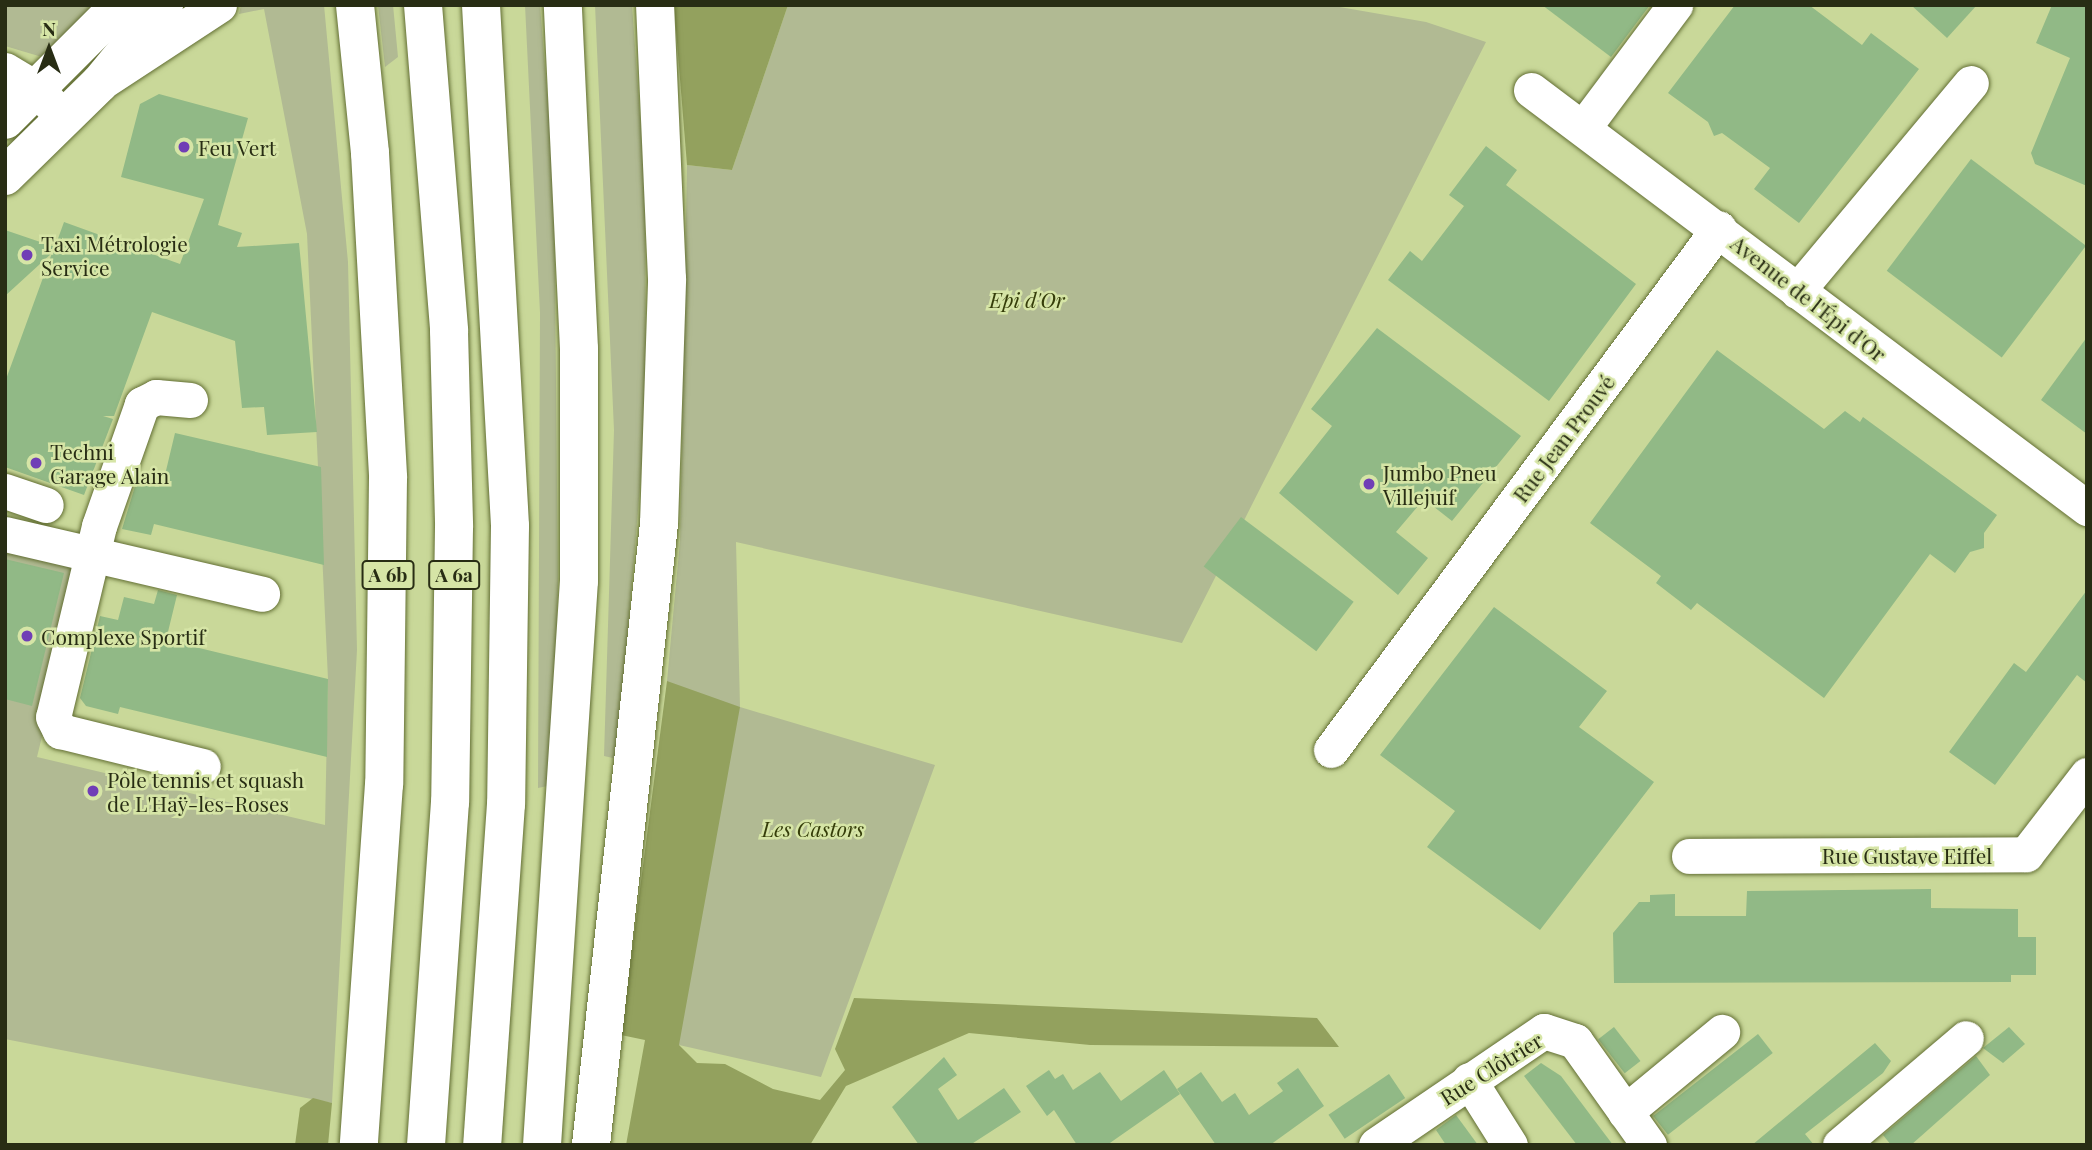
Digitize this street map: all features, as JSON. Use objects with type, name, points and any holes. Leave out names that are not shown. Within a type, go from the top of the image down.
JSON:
[{"type":"main road","points":[[5,120],[21,80],[120,5]]},
{"type":"main road","points":[[5,176],[100,82],[164,5]]},
{"type":"main road","name":"A 6b","points":[[355,5],[372,181],[387,478],[384,797],[359,1145]]},
{"type":"main road","name":"A 6a","points":[[423,5],[449,331],[454,527],[450,802],[426,1145]]},
{"type":"main road","name":"A 6a","points":[[481,5],[492,135],[509,488],[509,684],[482,1145]]},
{"type":"main road","points":[[492,135],[510,64],[507,5]]},
{"type":"main road","points":[[542,1145],[579,581],[579,349],[563,5]]},
{"type":"main road","points":[[591,1145],[659,524],[667,279],[655,5]]},
{"type":"street","points":[[100,82],[219,5]]},
{"type":"street","points":[[1583,128],[1675,5]]},
{"type":"street","points":[[21,80],[64,119]]},
{"type":"street","points":[[5,141],[23,124],[21,80]]},
{"type":"street","points":[[1797,291],[1971,83]]},
{"type":"street","name":"Avenue de l'Épi d'Or","points":[[1531,90],[1719,228],[1797,291],[2087,508]]},
{"type":"street","name":"Rue Jean Prouvé","points":[[1332,750],[1719,228]]},
{"type":"street","points":[[190,400],[156,397],[142,404],[92,554],[54,725],[204,766]]},
{"type":"street","points":[[5,491],[46,505]]},
{"type":"street","points":[[5,534],[262,594]]},
{"type":"street","name":"Rue Gustave Eiffel","points":[[1689,856],[2026,854],[2087,775]]},
{"type":"street","name":"Rue Clôtrier","points":[[1376,1145],[1544,1031],[1574,1041],[1648,1145]]},
{"type":"street","points":[[1625,1112],[1722,1032]]},
{"type":"street","points":[[1840,1145],[1966,1038]]},
{"type":"street","points":[[1469,1080],[1510,1145]]},
{"type":"green space","points":[[5,5],[96,5],[42,57],[5,46]]},
{"type":"green space","name":"Pôle tennis et squash de L'Haÿ-les-Roses","points":[[241,5],[324,5],[348,262],[357,650],[332,1103],[5,1039],[5,538],[86,555],[37,757],[325,825],[328,679],[307,234],[264,9],[239,14]]},
{"type":"green space","points":[[378,5],[393,5],[398,57],[385,67]]},
{"type":"green space","points":[[525,5],[540,5],[554,181],[558,585],[552,785],[538,788],[540,313]]},
{"type":"green space","points":[[595,5],[632,5],[645,187],[646,416],[617,759],[604,756],[614,430]]},
{"type":"green space","points":[[674,5],[788,5],[732,170],[687,165]]},
{"type":"green space","name":"Epi d'Or","points":[[788,5],[1328,5],[1426,22],[1486,42],[1182,643],[736,542],[740,707],[935,765],[821,1077],[679,1045],[667,681],[680,541],[687,165],[732,170]]},
{"type":"green space","points":[[667,681],[740,707],[679,1045],[697,1063],[725,1064],[773,1089],[820,1100],[845,1070],[835,1049],[854,998],[1317,1018],[1339,1047],[1090,1045],[969,1033],[846,1086],[810,1145],[626,1145],[645,1040],[621,1035]]},
{"type":"green space","points":[[313,1098],[332,1103],[328,1145],[295,1145],[300,1108]]},
{"type":"building","points":[[1542,5],[1650,5],[1611,57]]},
{"type":"building","points":[[1735,5],[1809,5],[1862,45],[1871,33],[1919,69],[1799,223],[1754,189],[1770,168],[1722,133],[1714,136],[1708,122],[1668,93]]},
{"type":"building","points":[[1911,5],[1977,5],[1947,38]]},
{"type":"building","points":[[2052,5],[2087,5],[2087,186],[2035,164],[2031,153],[2070,58],[2036,43]]},
{"type":"building","points":[[159,94],[248,118],[218,225],[242,233],[237,247],[299,243],[317,432],[267,435],[264,407],[242,408],[235,341],[152,312],[114,416],[103,416],[113,419],[84,495],[5,467],[5,382],[52,253],[5,296],[5,230],[55,247],[64,222],[180,264],[204,199],[121,177],[140,104]]},
{"type":"building","points":[[1486,146],[1517,170],[1506,185],[1636,284],[1549,401],[1388,280],[1410,251],[1422,261],[1464,206],[1449,195]]},
{"type":"building","points":[[1971,159],[2086,246],[2002,357],[1887,271]]},
{"type":"building","points":[[1377,328],[1521,436],[1452,521],[1424,499],[1396,532],[1428,558],[1398,595],[1279,493],[1332,426],[1311,409]]},
{"type":"building","points":[[2087,337],[2087,434],[2041,400]]},
{"type":"building","points":[[1717,350],[1824,429],[1845,411],[1860,422],[1863,417],[1997,515],[1984,533],[1984,548],[1970,552],[1955,573],[1930,554],[1824,698],[1697,603],[1691,610],[1656,583],[1661,576],[1590,523]]},
{"type":"building","points":[[175,433],[321,467],[324,565],[154,524],[151,535],[122,529],[139,473],[164,479]]},
{"type":"building","points":[[1241,517],[1354,602],[1316,651],[1204,567]]},
{"type":"building","name":"Complexe Sportif","points":[[5,559],[64,573],[32,706],[5,699]]},
{"type":"building","points":[[158,590],[177,595],[166,640],[328,679],[327,757],[120,707],[118,714],[86,706],[80,698],[100,616],[118,620],[124,597],[154,604]]},
{"type":"building","points":[[2087,590],[2087,683],[2077,675],[1995,785],[1949,752],[2014,663],[2026,672]]},
{"type":"building","points":[[1494,607],[1607,691],[1579,727],[1654,782],[1540,930],[1427,847],[1455,811],[1380,755]]},
{"type":"building","points":[[1931,889],[1931,908],[2018,909],[2018,937],[2036,937],[2036,975],[2011,975],[2011,982],[1614,983],[1613,933],[1639,902],[1650,902],[1650,895],[1675,894],[1675,916],[1746,916],[1747,891]]},
{"type":"building","points":[[1614,1027],[1640,1061],[1625,1073],[1598,1039]]},
{"type":"building","points":[[2009,1027],[2025,1044],[2003,1063],[1983,1048]]},
{"type":"building","points":[[1758,1034],[1773,1053],[1668,1135],[1653,1116]]},
{"type":"building","points":[[1875,1043],[1891,1061],[1883,1073],[1805,1134],[1814,1145],[1752,1145]]},
{"type":"building","points":[[1976,1056],[1990,1075],[1911,1145],[1891,1145],[1883,1135]]},
{"type":"building","points":[[944,1057],[957,1075],[938,1089],[958,1120],[1004,1088],[1021,1112],[970,1145],[919,1145],[892,1107]]},
{"type":"building","points":[[1541,1063],[1561,1076],[1613,1145],[1577,1145],[1524,1076]]},
{"type":"building","points":[[1298,1068],[1324,1106],[1270,1145],[1216,1145],[1177,1089],[1201,1072],[1222,1102],[1235,1093],[1249,1115],[1283,1091],[1277,1083]]},
{"type":"building","points":[[1049,1070],[1055,1079],[1063,1074],[1073,1090],[1100,1072],[1121,1101],[1164,1070],[1180,1094],[1107,1145],[1077,1145],[1054,1110],[1047,1116],[1026,1086]]},
{"type":"building","points":[[1389,1074],[1405,1098],[1345,1139],[1328,1115]]},
{"type":"building","points":[[1456,1115],[1478,1145],[1446,1145],[1436,1130]]},
{"type":"place","name":"Feu Vert","points":[[184,147]]},
{"type":"place","name":"Taxi Métrologie Service","points":[[27,255]]},
{"type":"place","name":"Techni Garage Alain","points":[[36,463]]},
{"type":"place","name":"Jumbo Pneu Villejuif","points":[[1369,484]]},
{"type":"place","name":"Complexe Sportif","points":[[27,636]]},
{"type":"place","name":"Pôle tennis et squash de L'Haÿ-les-Roses","points":[[93,791]]},
{"type":"park label","name":"Les Castors","points":[[813,828]]}]
